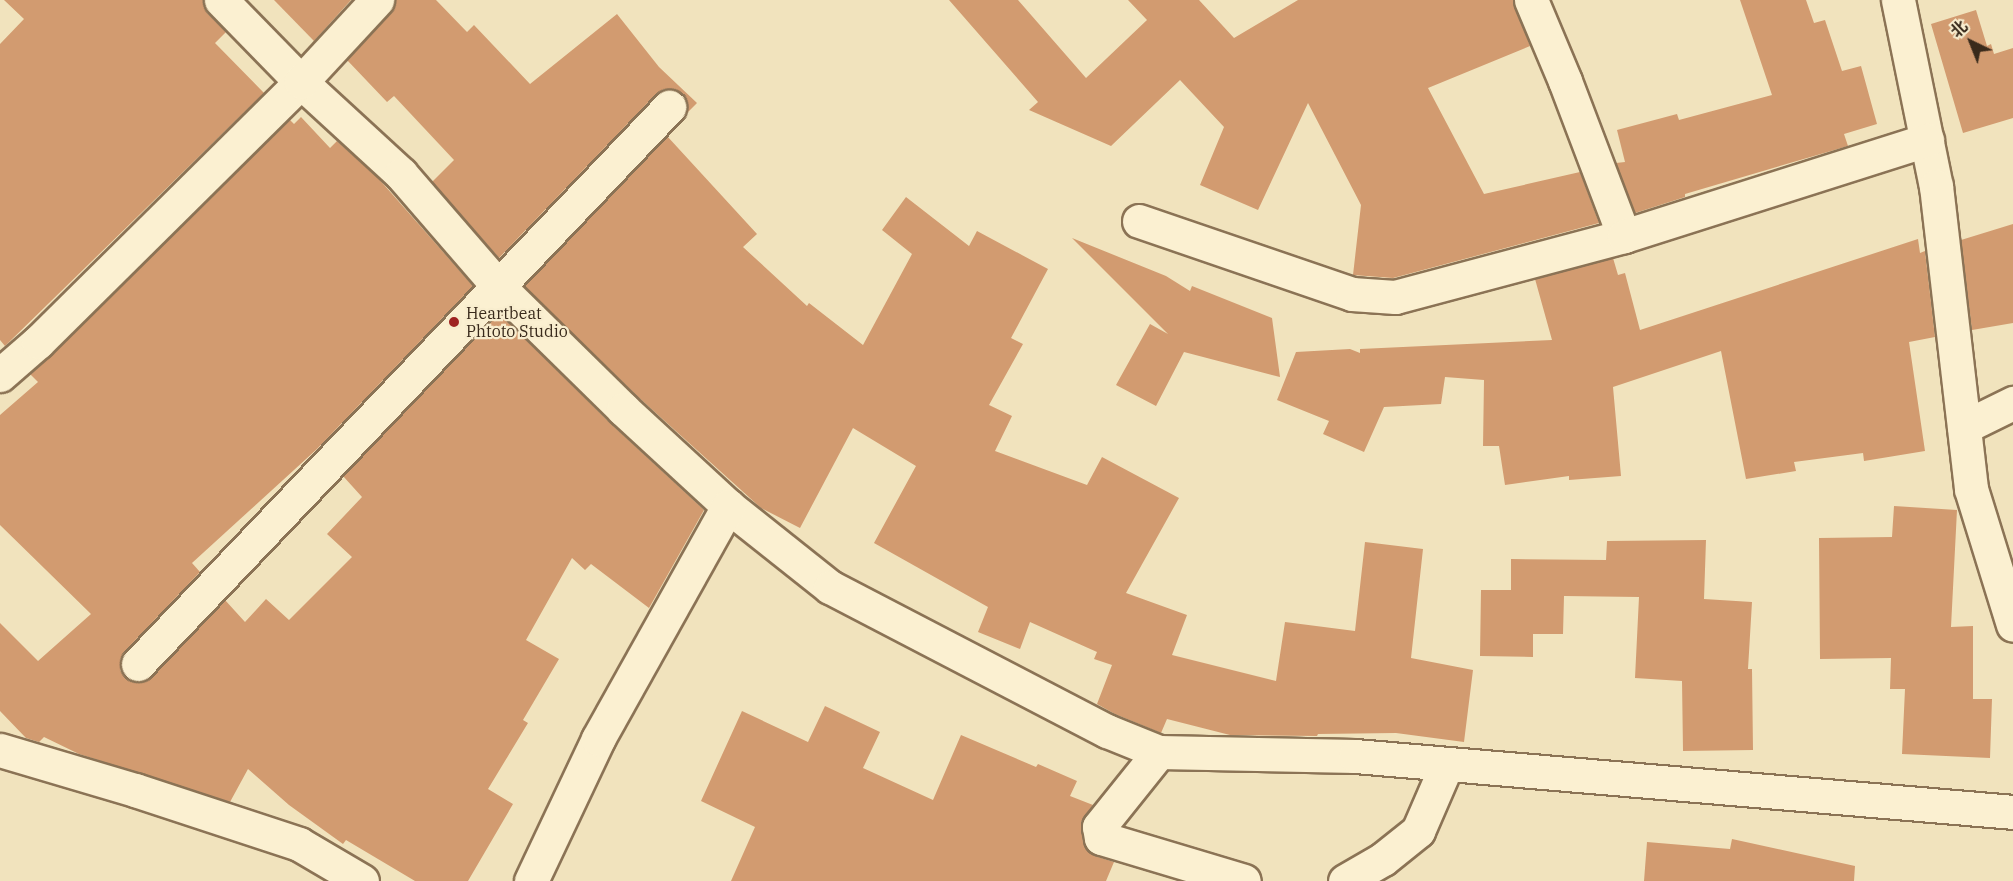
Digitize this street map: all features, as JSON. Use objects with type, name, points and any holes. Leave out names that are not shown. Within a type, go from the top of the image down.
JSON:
[{"type":"street","points":[[221,0],[301,82],[401,174],[499,287],[623,409],[728,506],[830,587],[1052,703],[1160,752],[1355,756],[2013,812]]},
{"type":"street","points":[[0,375],[38,342],[301,82],[377,0]]},
{"type":"street","points":[[1531,0],[1566,81],[1623,236]]},
{"type":"street","points":[[1898,0],[1936,186],[1971,489],[2013,625]]},
{"type":"street","points":[[138,664],[669,107]]},
{"type":"street","points":[[1139,221],[1353,294],[1395,297],[1623,236],[1927,140]]},
{"type":"street","points":[[1964,427],[2013,403]]},
{"type":"street","points":[[531,881],[598,739],[728,506]]},
{"type":"street","points":[[0,750],[135,790],[299,844],[362,881]]},
{"type":"street","points":[[1160,752],[1099,827],[1101,838],[1244,881]]},
{"type":"street","points":[[1346,881],[1383,859],[1418,831],[1447,764]]},
{"type":"building","points":[[4,0],[203,0],[207,13],[226,32],[215,43],[264,93],[5,346],[0,340],[0,44],[24,19]]},
{"type":"building","points":[[274,0],[351,0],[314,41]]},
{"type":"building","points":[[395,0],[436,0],[467,32],[474,25],[530,84],[617,14],[659,67],[697,103],[685,115],[687,102],[681,93],[673,89],[664,89],[656,94],[499,258],[432,182],[454,160],[394,96],[387,102],[347,60],[391,13]]},
{"type":"building","points":[[949,0],[1018,0],[1086,78],[1147,20],[1128,0],[1199,0],[1234,38],[1298,0],[1513,0],[1530,46],[1428,88],[1484,194],[1580,172],[1599,223],[1393,278],[1353,275],[1361,205],[1308,103],[1258,210],[1200,185],[1224,127],[1180,80],[1111,146],[1029,110],[1038,102]]},
{"type":"building","points":[[1740,0],[1806,0],[1814,23],[1825,20],[1842,71],[1861,66],[1877,124],[1844,134],[1848,146],[1685,194],[1685,197],[1635,213],[1616,163],[1625,162],[1617,130],[1677,114],[1679,120],[1772,95]]},
{"type":"building","points":[[1976,10],[1987,46],[1991,44],[1994,54],[2013,48],[2013,118],[1963,133],[1931,24]]},
{"type":"building","points":[[301,117],[330,148],[337,141],[378,178],[473,286],[317,449],[192,563],[200,572],[124,652],[120,660],[120,670],[125,677],[134,682],[143,682],[151,677],[225,600],[245,622],[266,599],[289,620],[352,557],[327,534],[362,497],[343,476],[499,313],[610,423],[704,510],[649,608],[591,564],[585,570],[572,558],[526,640],[559,659],[523,720],[528,723],[488,789],[513,804],[468,881],[415,881],[346,840],[343,844],[289,805],[248,769],[230,802],[79,754],[44,737],[39,742],[26,738],[0,711],[0,623],[38,661],[91,614],[0,525],[0,415],[38,382],[30,374],[290,120],[294,124]]},
{"type":"building","points":[[667,136],[757,234],[743,247],[807,306],[809,303],[863,345],[912,254],[882,230],[906,197],[969,246],[977,231],[1048,269],[1011,338],[1023,344],[989,405],[1012,416],[995,451],[1087,485],[1102,457],[1179,498],[1126,593],[1187,615],[1172,655],[1276,681],[1285,622],[1355,631],[1365,542],[1423,549],[1411,658],[1473,670],[1464,742],[1396,733],[1318,734],[1317,736],[1230,735],[1167,719],[1161,733],[1115,714],[1097,704],[1112,665],[1094,659],[1097,652],[1030,622],[1020,649],[978,632],[988,607],[874,543],[916,466],[853,428],[800,528],[761,508],[636,395],[524,286]]},
{"type":"building","points":[[2013,224],[2013,323],[1972,330],[1961,240]]},
{"type":"building","points":[[1072,238],[1166,276],[1190,291],[1192,286],[1272,318],[1280,377],[1184,352],[1156,406],[1116,385],[1150,324],[1168,334]]},
{"type":"building","points":[[1918,239],[1920,253],[1925,251],[1935,337],[1909,342],[1925,451],[1864,461],[1863,453],[1794,462],[1796,471],[1746,479],[1721,351],[1613,387],[1621,476],[1569,480],[1569,476],[1505,485],[1499,446],[1483,446],[1484,380],[1445,377],[1441,404],[1384,407],[1364,452],[1323,434],[1329,421],[1277,400],[1296,352],[1350,349],[1360,353],[1360,349],[1552,340],[1535,279],[1613,258],[1618,275],[1625,273],[1640,330]]},
{"type":"building","points":[[1894,506],[1957,510],[1951,627],[1973,626],[1973,699],[1992,699],[1990,758],[1902,754],[1905,689],[1890,689],[1891,658],[1820,659],[1819,538],[1892,537]]},
{"type":"building","points":[[1706,540],[1704,599],[1752,602],[1748,669],[1752,669],[1753,750],[1683,751],[1682,681],[1635,678],[1639,597],[1564,596],[1563,634],[1533,634],[1533,657],[1480,656],[1481,590],[1511,590],[1511,559],[1606,560],[1607,541]]},
{"type":"building","points":[[825,706],[880,732],[863,768],[933,800],[961,735],[1036,767],[1038,764],[1077,781],[1070,796],[1093,805],[1081,822],[1083,842],[1087,851],[1114,862],[1106,881],[731,881],[755,827],[701,801],[742,711],[808,742]]},
{"type":"building","points":[[1732,839],[1855,866],[1854,881],[1644,881],[1647,842],[1730,849]]},
{"type":"place","name":"Heartbeat Phtoto Studio","points":[[454,322]]}]
